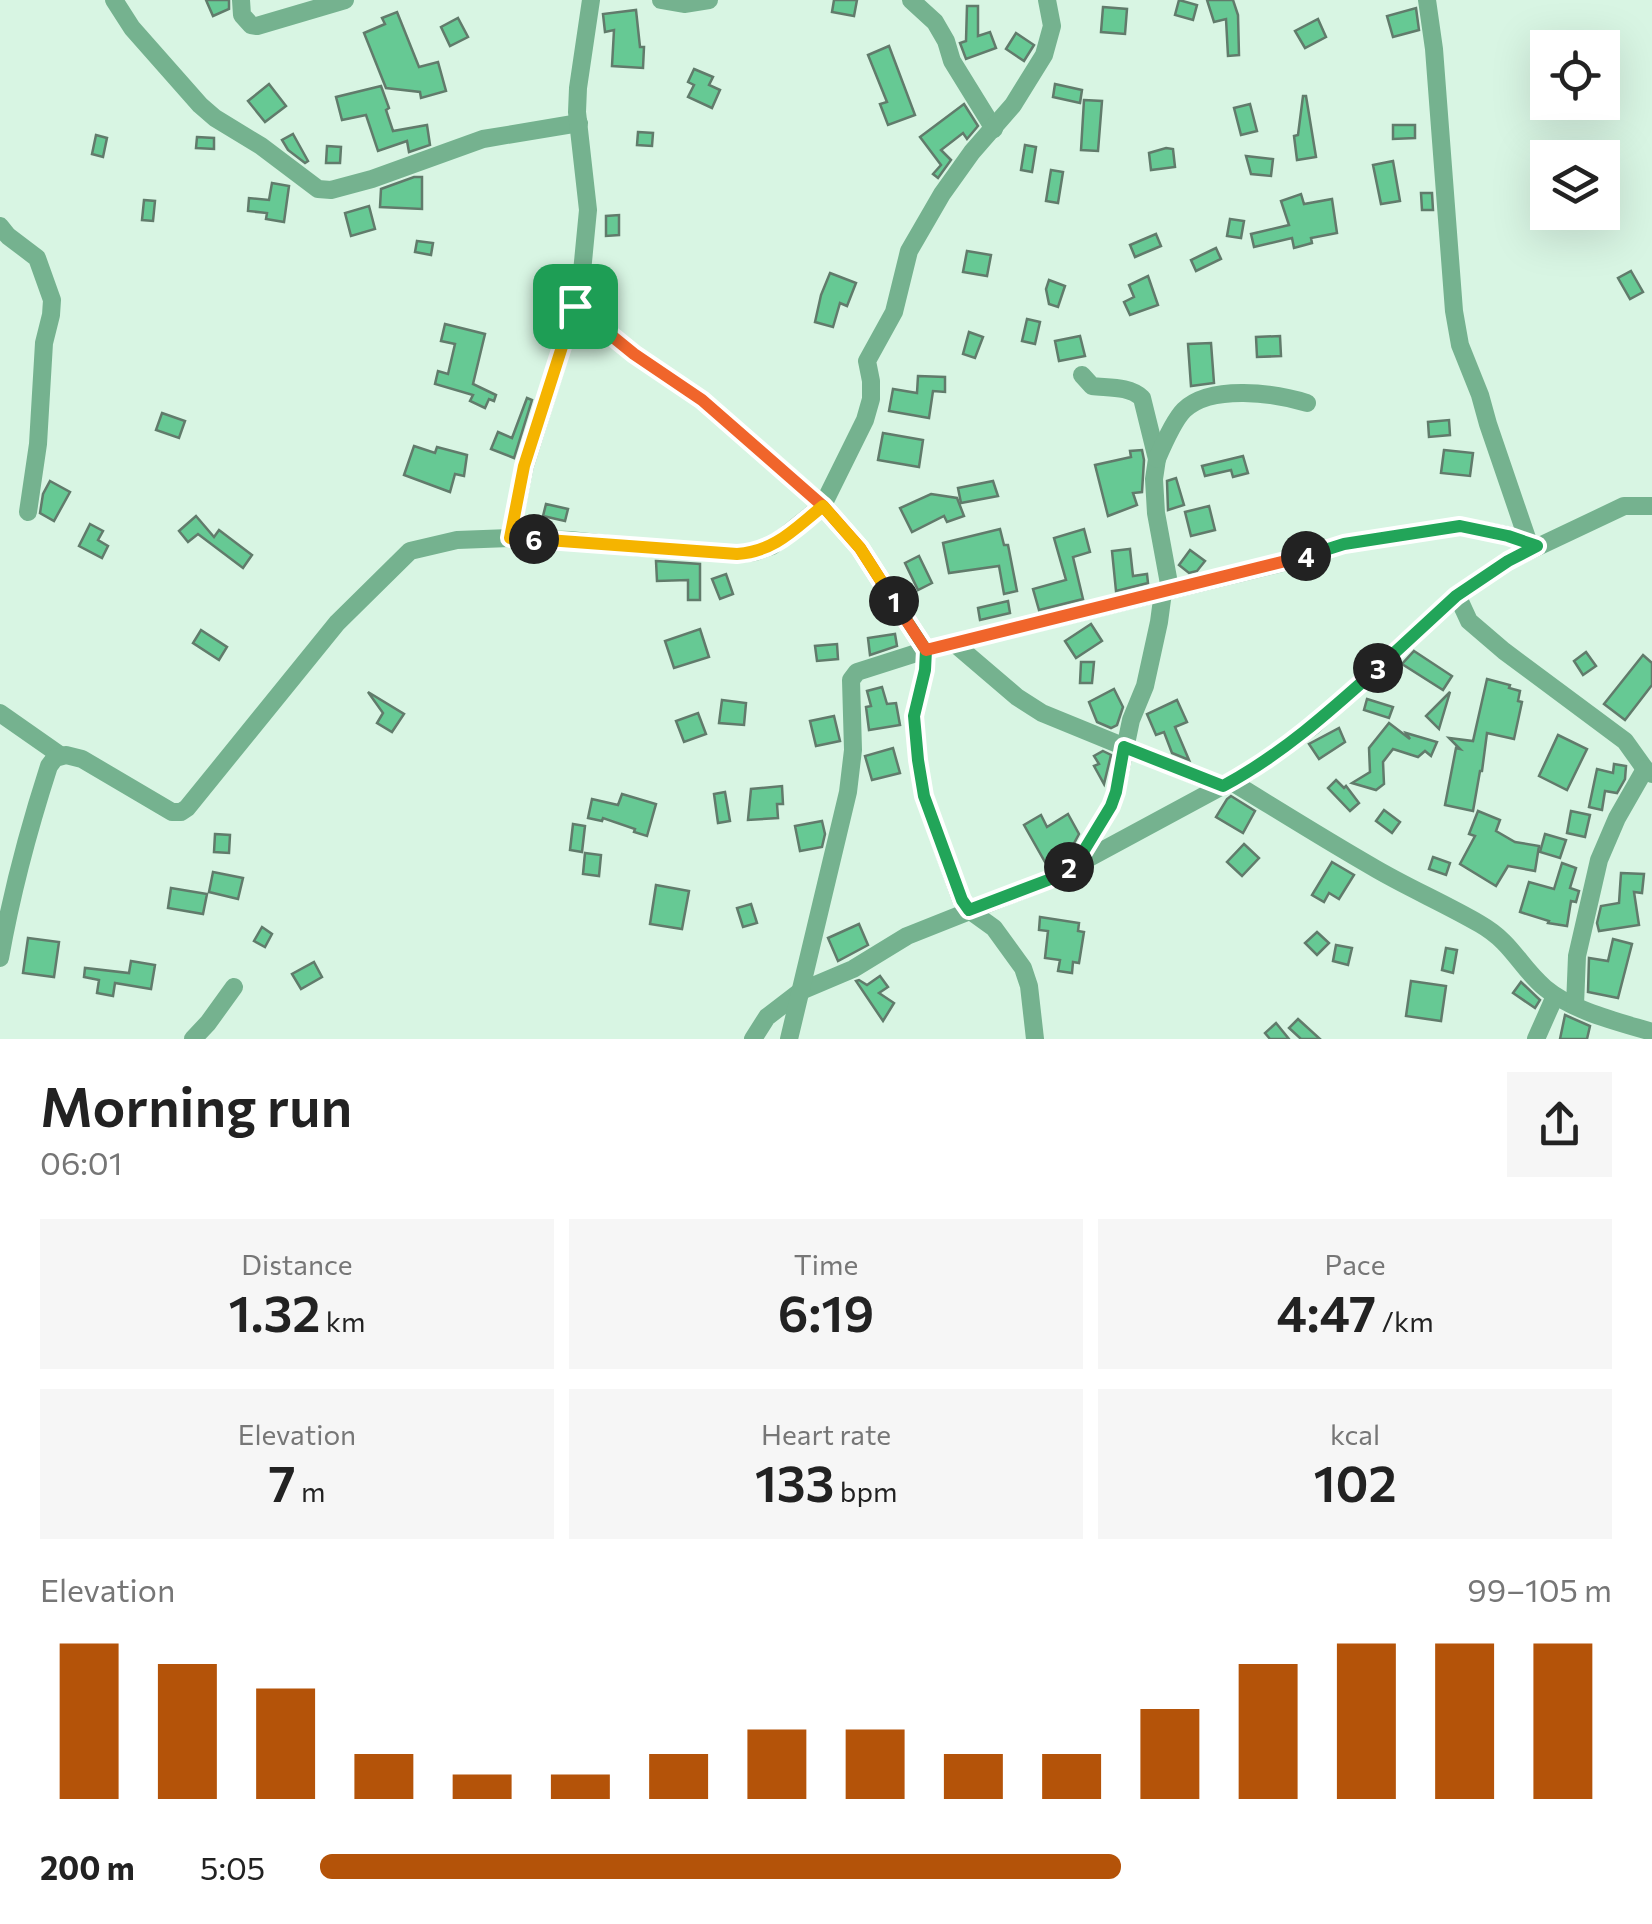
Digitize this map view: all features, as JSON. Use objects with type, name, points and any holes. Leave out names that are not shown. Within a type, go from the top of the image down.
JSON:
[{"type":"street","points":[[114,0],[132,28],[200,105],[318,190],[372,178],[483,138],[579,124]]},
{"type":"street","points":[[241,0],[242,16],[258,26],[345,0]]},
{"type":"street","points":[[510,538],[524,466],[575,306],[587,242],[578,88],[591,0]]},
{"type":"street","points":[[662,0],[684,4],[709,0]]},
{"type":"street","points":[[911,0],[935,22],[952,61],[994,129]]},
{"type":"street","points":[[0,713],[60,755],[82,760],[172,812],[181,812],[337,623],[410,551],[457,540],[510,538],[720,552],[755,552],[772,546],[823,506],[865,420],[871,399],[868,356],[894,312],[910,251],[942,194],[1013,105],[1044,55],[1052,26],[1047,0]]},
{"type":"street","points":[[1427,0],[1457,328],[1463,355],[1533,545]]},
{"type":"street","points":[[0,226],[37,258],[52,300],[44,343],[38,444],[28,512]]},
{"type":"street","points":[[575,306],[634,354],[702,400],[823,506],[860,548],[926,650],[914,716],[924,796],[962,900],[994,928],[1028,977],[1035,1039]]},
{"type":"street","points":[[1082,375],[1092,386],[1140,394],[1157,459]]},
{"type":"street","points":[[1077,862],[1116,792],[1124,747],[1144,686],[1167,590],[1156,513],[1157,459],[1182,412],[1200,399],[1244,392],[1308,403]]},
{"type":"street","points":[[753,1039],[767,1017],[801,991],[853,969],[907,936],[1048,880],[1227,784],[1312,727],[1456,596],[1533,545],[1624,506],[1652,506]]},
{"type":"street","points":[[790,1039],[848,792],[851,680],[857,672],[926,650],[1282,563],[1344,544],[1460,526],[1488,530],[1533,545]]},
{"type":"street","points":[[1456,596],[1469,621]]},
{"type":"street","points":[[1441,610],[1469,621],[1624,741],[1649,772],[1617,818],[1599,860],[1577,956],[1575,1005]]},
{"type":"street","points":[[954,644],[1017,698],[1042,713],[1227,784],[1481,924],[1502,938],[1554,996],[1652,1032]]},
{"type":"street","points":[[0,958],[28,830],[49,766],[60,755]]},
{"type":"street","points":[[193,1039],[234,988]]},
{"type":"street","points":[[1536,1039],[1554,996]]},
{"type":"building","points":[[206,0],[229,0],[229,9],[213,16]]},
{"type":"building","points":[[834,0],[857,0],[854,16],[832,12]]},
{"type":"building","points":[[1179,0],[1197,5],[1193,20],[1175,15]]},
{"type":"building","points":[[1207,0],[1233,0],[1238,15],[1239,55],[1228,56],[1226,19],[1214,22]]},
{"type":"building","points":[[967,6],[978,6],[978,36],[990,32],[996,48],[966,59],[960,43],[966,41]]},
{"type":"building","points":[[1103,7],[1127,9],[1125,34],[1101,32]]},
{"type":"building","points":[[1416,8],[1419,30],[1393,37],[1387,16]]},
{"type":"building","points":[[636,10],[640,47],[644,47],[643,68],[612,66],[614,30],[605,32],[603,14]]},
{"type":"building","points":[[397,12],[419,67],[438,62],[446,91],[421,98],[420,92],[386,88],[364,33],[385,24],[382,18]]},
{"type":"building","points":[[458,18],[468,37],[450,46],[441,27]]},
{"type":"building","points":[[1318,19],[1326,37],[1305,48],[1295,31]]},
{"type":"building","points":[[1016,33],[1034,45],[1024,61],[1006,49]]},
{"type":"building","points":[[889,46],[915,115],[888,125],[880,104],[887,102],[868,55]]},
{"type":"building","points":[[694,69],[713,77],[709,85],[720,90],[712,108],[688,97],[694,85],[688,82]]},
{"type":"building","points":[[269,84],[286,106],[265,122],[248,101]]},
{"type":"building","points":[[1055,84],[1082,90],[1080,103],[1053,97]]},
{"type":"building","points":[[381,86],[393,131],[427,125],[430,145],[409,152],[407,141],[378,151],[366,115],[342,120],[336,97]]},
{"type":"building","points":[[1303,96],[1316,157],[1297,160],[1294,136],[1298,135]]},
{"type":"building","points":[[1084,100],[1102,101],[1098,151],[1081,150]]},
{"type":"building","points":[[964,104],[978,126],[967,139],[963,133],[941,150],[951,160],[938,178],[933,174],[941,165],[920,137]]},
{"type":"building","points":[[1250,104],[1257,131],[1241,135],[1234,108]]},
{"type":"building","points":[[1393,125],[1415,125],[1415,138],[1393,139]]},
{"type":"building","points":[[638,132],[653,133],[652,146],[637,145]]},
{"type":"building","points":[[293,134],[308,161],[305,163],[282,140]]},
{"type":"building","points":[[96,135],[107,138],[103,157],[92,154]]},
{"type":"building","points":[[197,137],[214,138],[214,149],[196,148]]},
{"type":"building","points":[[1025,145],[1036,147],[1032,172],[1021,170]]},
{"type":"building","points":[[327,146],[341,147],[340,163],[326,163]]},
{"type":"building","points":[[1173,149],[1175,167],[1151,170],[1149,153]]},
{"type":"building","points":[[1246,156],[1273,159],[1271,176],[1251,174]]},
{"type":"building","points":[[1393,161],[1400,201],[1381,204],[1373,165]]},
{"type":"building","points":[[1051,170],[1063,172],[1058,203],[1046,201]]},
{"type":"building","points":[[422,177],[422,209],[380,207],[381,189]]},
{"type":"building","points":[[272,183],[289,186],[284,222],[266,219],[267,213],[248,211],[249,198],[269,200]]},
{"type":"building","points":[[1421,193],[1432,193],[1433,210],[1422,210]]},
{"type":"building","points":[[1301,194],[1304,204],[1332,199],[1337,233],[1311,238],[1312,243],[1294,248],[1292,238],[1254,247],[1251,234],[1289,225],[1281,201]]},
{"type":"building","points":[[144,200],[155,201],[153,221],[142,220]]},
{"type":"building","points":[[369,206],[375,229],[351,236],[345,213]]},
{"type":"building","points":[[619,215],[619,235],[606,236],[606,216]]},
{"type":"building","points":[[1230,219],[1244,221],[1241,238],[1227,236]]},
{"type":"building","points":[[1156,234],[1161,246],[1135,257],[1130,245]]},
{"type":"building","points":[[417,241],[433,243],[431,255],[415,252]]},
{"type":"building","points":[[1216,248],[1221,259],[1196,271],[1191,260]]},
{"type":"building","points":[[967,251],[991,255],[987,276],[963,272]]},
{"type":"building","points":[[1631,271],[1643,292],[1630,299],[1618,278]]},
{"type":"building","points":[[830,273],[856,283],[847,306],[840,303],[833,327],[815,322]]},
{"type":"building","points":[[1148,276],[1158,305],[1130,315],[1124,302],[1134,297],[1129,285]]},
{"type":"building","points":[[1049,280],[1065,286],[1058,307],[1049,304]]},
{"type":"building","points":[[1027,319],[1040,322],[1035,344],[1022,341]]},
{"type":"building","points":[[445,324],[485,334],[473,384],[496,395],[485,408],[470,401],[473,395],[435,384],[438,371],[448,374],[455,344],[441,341]]},
{"type":"building","points":[[969,332],[983,337],[975,358],[963,354]]},
{"type":"building","points":[[1080,336],[1085,356],[1059,361],[1055,341]]},
{"type":"building","points":[[1280,336],[1281,356],[1257,357],[1256,337]]},
{"type":"building","points":[[1211,343],[1214,383],[1191,386],[1188,344]]},
{"type":"building","points":[[918,376],[945,377],[945,392],[933,391],[929,418],[889,411],[893,389],[917,393]]},
{"type":"building","points":[[527,398],[532,400],[514,458],[491,449],[498,432],[512,438]]},
{"type":"building","points":[[162,413],[185,421],[179,438],[156,430]]},
{"type":"building","points":[[1449,420],[1450,435],[1429,437],[1428,422]]},
{"type":"building","points":[[883,433],[923,440],[919,467],[878,460]]},
{"type":"building","points":[[414,446],[435,453],[437,447],[467,455],[464,476],[455,474],[450,492],[404,475]]},
{"type":"building","points":[[1142,450],[1142,492],[1133,493],[1137,505],[1108,516],[1095,465],[1131,457],[1130,451]]},
{"type":"building","points":[[1444,450],[1473,453],[1470,476],[1441,473]]},
{"type":"building","points":[[1243,456],[1248,473],[1233,477],[1231,470],[1205,476],[1202,466]]},
{"type":"building","points":[[1176,478],[1184,505],[1168,510],[1167,481]]},
{"type":"building","points":[[50,481],[70,492],[54,521],[40,513]]},
{"type":"building","points":[[993,481],[998,496],[961,503],[958,488]]},
{"type":"building","points":[[931,494],[957,498],[964,516],[947,522],[944,516],[912,532],[900,508]]},
{"type":"building","points":[[546,504],[568,509],[565,521],[543,516]]},
{"type":"building","points":[[1209,506],[1215,530],[1191,536],[1185,512]]},
{"type":"building","points":[[196,516],[214,537],[219,530],[252,555],[243,568],[198,534],[188,542],[179,531]]},
{"type":"building","points":[[90,524],[103,531],[98,540],[108,546],[102,558],[79,546]]},
{"type":"building","points":[[1000,529],[1004,545],[1008,545],[1017,591],[1004,594],[999,566],[949,573],[943,543]]},
{"type":"building","points":[[1084,529],[1090,552],[1073,557],[1083,599],[1039,610],[1033,589],[1066,580],[1054,538]]},
{"type":"building","points":[[1130,549],[1133,576],[1147,574],[1148,583],[1116,591],[1112,551]]},
{"type":"building","points":[[1190,550],[1205,561],[1197,571],[1189,573],[1179,565]]},
{"type":"building","points":[[919,556],[932,583],[918,590],[905,563]]},
{"type":"building","points":[[656,561],[700,564],[700,600],[688,600],[688,580],[657,581]]},
{"type":"building","points":[[726,574],[733,594],[720,599],[712,579]]},
{"type":"building","points":[[1008,601],[1010,613],[980,620],[978,608]]},
{"type":"building","points":[[1091,624],[1102,641],[1076,658],[1065,641]]},
{"type":"building","points":[[700,629],[709,657],[674,668],[665,641]]},
{"type":"building","points":[[201,630],[227,647],[219,660],[193,643]]},
{"type":"building","points":[[895,634],[897,646],[870,655],[868,638]]},
{"type":"building","points":[[837,644],[838,659],[817,661],[815,646]]},
{"type":"building","points":[[1414,651],[1452,676],[1443,690],[1402,664]]},
{"type":"building","points":[[1586,652],[1596,666],[1583,675],[1574,661]]},
{"type":"building","points":[[1643,655],[1652,663],[1652,685],[1625,720],[1604,704]]},
{"type":"building","points":[[1081,662],[1094,662],[1092,683],[1080,683]]},
{"type":"building","points":[[1487,679],[1520,691],[1518,701],[1522,702],[1514,739],[1487,733],[1473,811],[1445,805],[1456,748],[1460,749],[1449,738],[1473,741]]},
{"type":"building","points":[[882,687],[887,704],[896,703],[900,725],[869,730],[866,707],[871,706],[867,691]]},
{"type":"building","points":[[1114,689],[1123,707],[1117,725],[1111,728],[1097,722],[1089,702]]},
{"type":"building","points":[[368,692],[404,714],[392,732],[377,723],[383,713]]},
{"type":"building","points":[[1450,692],[1439,729],[1426,716]]},
{"type":"building","points":[[1367,699],[1393,707],[1389,718],[1364,710]]},
{"type":"building","points":[[722,700],[746,703],[744,725],[719,723]]},
{"type":"building","points":[[1177,700],[1187,722],[1175,727],[1189,760],[1172,753],[1164,732],[1156,735],[1147,714]]},
{"type":"building","points":[[698,713],[706,734],[684,742],[676,721]]},
{"type":"building","points":[[834,716],[840,741],[816,746],[810,721]]},
{"type":"building","points":[[1389,723],[1410,739],[1406,733],[1437,742],[1431,756],[1425,751],[1418,757],[1393,749],[1383,762],[1384,784],[1376,790],[1352,783],[1370,772],[1369,748]]},
{"type":"building","points":[[1339,728],[1345,742],[1319,759],[1309,744]]},
{"type":"building","points":[[1558,735],[1587,749],[1567,790],[1539,776]]},
{"type":"building","points":[[893,748],[900,773],[872,780],[865,756]]},
{"type":"building","points":[[1103,751],[1111,755],[1104,784],[1094,766],[1099,764],[1094,756]]},
{"type":"building","points":[[1614,764],[1626,766],[1625,779],[1617,793],[1605,791],[1602,810],[1589,807],[1597,769],[1613,773]]},
{"type":"building","points":[[1336,780],[1359,803],[1350,811],[1328,788]]},
{"type":"building","points":[[782,786],[783,804],[777,804],[778,818],[748,820],[751,789]]},
{"type":"building","points":[[725,792],[730,821],[718,823],[714,794]]},
{"type":"building","points":[[622,794],[656,804],[647,836],[603,818],[588,818],[592,799],[618,805]]},
{"type":"building","points":[[1231,796],[1255,811],[1243,833],[1216,817]]},
{"type":"building","points":[[1384,810],[1400,822],[1392,833],[1376,821]]},
{"type":"building","points":[[1478,811],[1500,820],[1496,831],[1515,842],[1539,846],[1535,871],[1508,866],[1496,886],[1460,864],[1475,836],[1469,834]]},
{"type":"building","points":[[1571,811],[1590,815],[1585,837],[1567,833]]},
{"type":"building","points":[[1068,814],[1079,834],[1072,847],[1045,862],[1024,825],[1041,815],[1047,827]]},
{"type":"building","points":[[822,821],[822,847],[800,851],[795,826]]},
{"type":"building","points":[[573,824],[585,826],[582,852],[570,850]]},
{"type":"building","points":[[215,834],[230,835],[229,853],[214,852]]},
{"type":"building","points":[[1545,834],[1566,840],[1560,858],[1540,852]]},
{"type":"building","points":[[1244,844],[1259,858],[1242,876],[1227,862]]},
{"type":"building","points":[[585,853],[601,855],[599,876],[583,874]]},
{"type":"building","points":[[1433,857],[1450,863],[1446,875],[1429,869]]},
{"type":"building","points":[[1332,862],[1354,875],[1339,899],[1329,893],[1324,902],[1312,895]]},
{"type":"building","points":[[1562,863],[1576,868],[1570,888],[1579,891],[1576,902],[1571,901],[1567,926],[1520,912],[1529,882],[1554,889]]},
{"type":"building","points":[[213,872],[243,878],[238,899],[209,892]]},
{"type":"building","points":[[1621,873],[1644,874],[1642,893],[1634,892],[1639,925],[1599,931],[1601,906],[1619,903]]},
{"type":"building","points":[[656,885],[689,891],[682,929],[650,924]]},
{"type":"building","points":[[171,888],[207,894],[203,914],[168,908]]},
{"type":"building","points":[[751,904],[757,923],[743,927],[737,908]]},
{"type":"building","points":[[1040,917],[1079,923],[1078,931],[1084,932],[1079,963],[1073,962],[1072,973],[1058,971],[1060,960],[1045,958],[1048,931],[1039,930]]},
{"type":"building","points":[[859,924],[868,945],[838,961],[828,938]]},
{"type":"building","points":[[262,927],[272,934],[265,947],[254,941]]},
{"type":"building","points":[[1317,932],[1329,943],[1317,955],[1305,943]]},
{"type":"building","points":[[28,938],[59,942],[54,977],[23,973]]},
{"type":"building","points":[[1613,939],[1632,944],[1618,998],[1588,992],[1589,958],[1608,961]]},
{"type":"building","points":[[1336,945],[1352,948],[1348,965],[1333,961]]},
{"type":"building","points":[[1446,948],[1457,950],[1453,973],[1442,970]]},
{"type":"building","points":[[131,961],[155,965],[151,989],[115,983],[113,996],[97,993],[99,980],[84,977],[85,968],[129,973]]},
{"type":"building","points":[[314,962],[322,977],[301,989],[292,974]]},
{"type":"building","points":[[880,976],[888,987],[879,993],[894,1003],[883,1021],[856,981],[867,985]]},
{"type":"building","points":[[1411,981],[1446,986],[1441,1021],[1406,1016]]},
{"type":"building","points":[[1521,982],[1540,1000],[1535,1008],[1513,993]]},
{"type":"building","points":[[1565,1015],[1590,1026],[1587,1039],[1560,1039]]},
{"type":"building","points":[[1298,1019],[1320,1039],[1301,1039],[1289,1028]]},
{"type":"building","points":[[1276,1023],[1289,1039],[1270,1039],[1265,1033]]},
{"type":"route","points":[[575,306],[524,466],[510,538],[737,554],[772,546],[823,506],[830,512],[860,548],[884,585],[926,650],[1282,563],[1344,544],[1438,528],[1488,530],[1537,546],[1456,596],[1312,727],[1223,786],[1124,747],[1111,806],[1077,862],[1048,880],[969,910],[952,878],[942,839],[924,796],[918,760],[914,716],[926,650],[860,548],[823,506],[702,400],[634,354],[575,306]]}]
